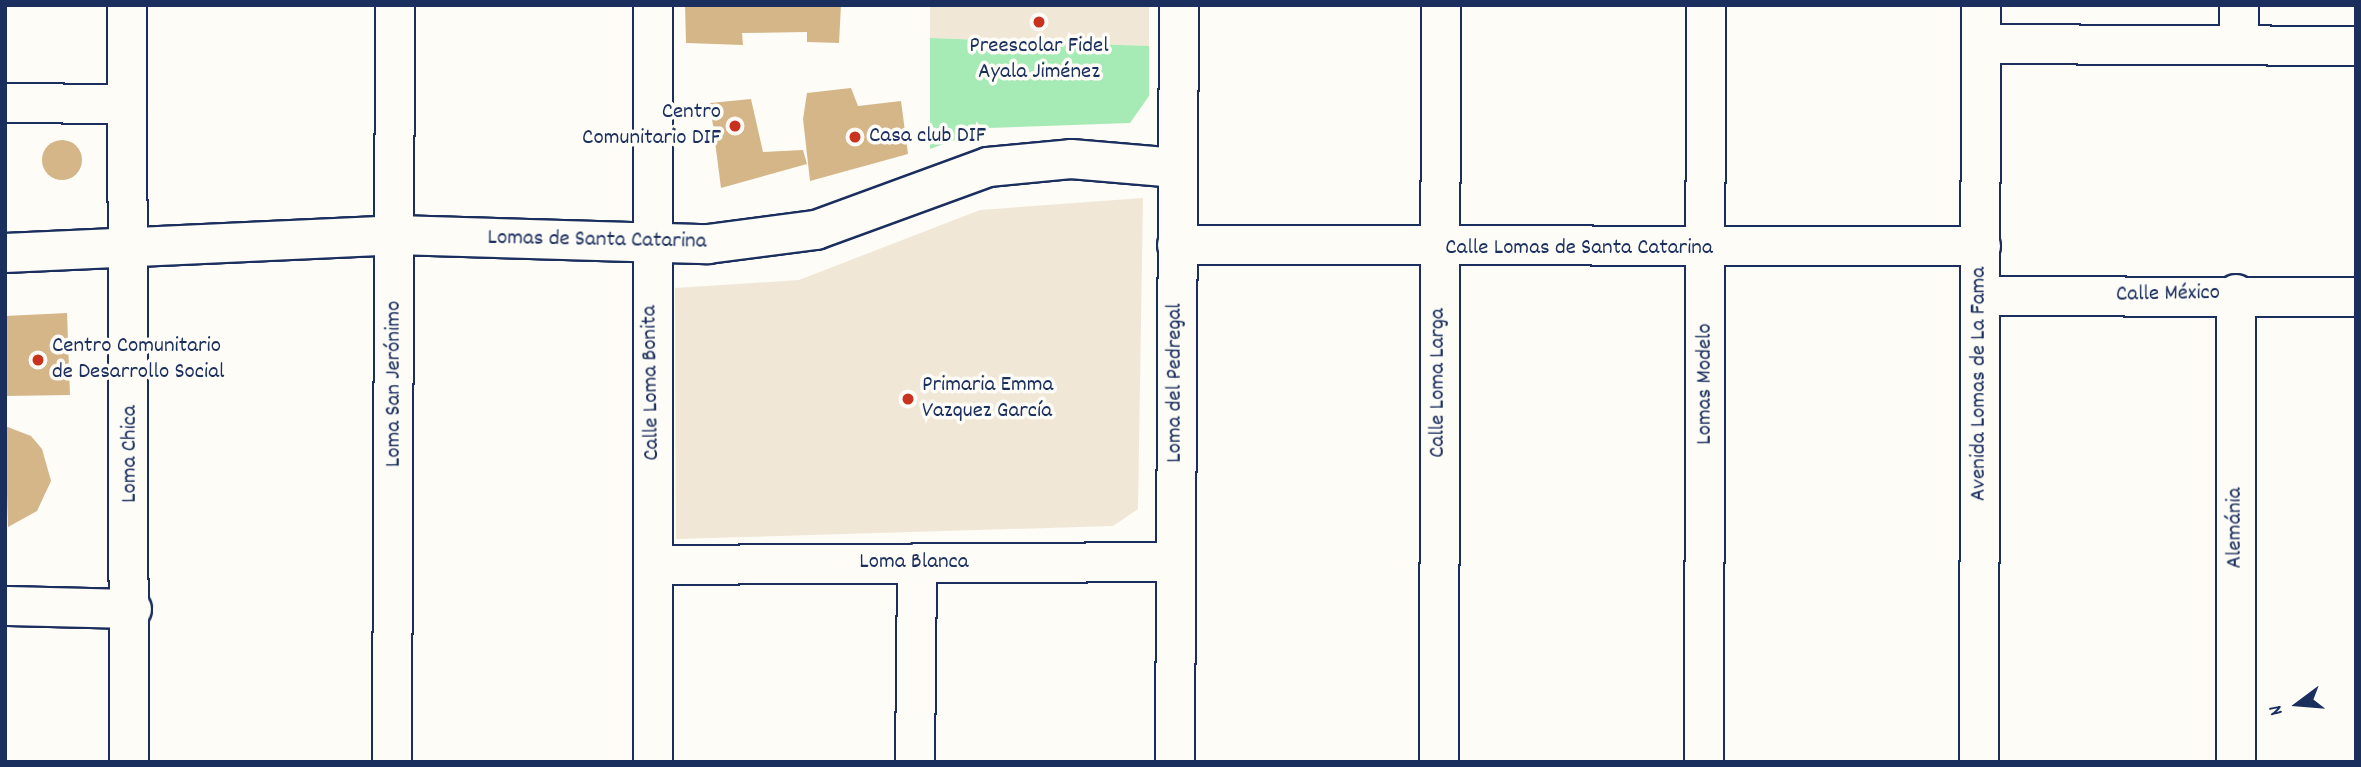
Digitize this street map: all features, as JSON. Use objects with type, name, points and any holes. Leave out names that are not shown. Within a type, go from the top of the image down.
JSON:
[{"type":"street","name":"Loma Chica","points":[[127,5],[132,608],[129,762]]},
{"type":"street","name":"Loma San Jerónimo","points":[[392,762],[395,5]]},
{"type":"street","name":"Calle Loma Bonita","points":[[653,5],[653,762]]},
{"type":"street","name":"Loma del Pedregal","points":[[1175,762],[1179,5]]},
{"type":"street","name":"Calle Loma Larga","points":[[1439,762],[1441,5]]},
{"type":"street","name":"Lomas Modelo","points":[[1704,762],[1706,5]]},
{"type":"street","name":"Avenida Lomas de La Fama","points":[[1979,762],[1981,5]]},
{"type":"street","points":[[1981,44],[2239,24],[2356,46]]},
{"type":"street","points":[[5,103],[127,104]]},
{"type":"street","name":"Lomas de Santa Catarina","points":[[5,253],[131,250],[396,235],[651,246],[816,230],[988,167],[1026,161],[1177,168]]},
{"type":"street","name":"Calle Lomas de Santa Catarina","points":[[1177,245],[1439,249],[1981,246]]},
{"type":"street","name":"Calle México","points":[[1980,296],[2236,294],[2356,297]]},
{"type":"street","name":"Alemánia","points":[[2236,294],[2236,762]]},
{"type":"street","name":"Loma Blanca","points":[[654,565],[1175,562]]},
{"type":"street","points":[[915,762],[917,563]]},
{"type":"street","points":[[5,606],[132,608]]},
{"type":"shaded area","name":"Preescolar Fidel Ayala Jiménez","points":[[930,5],[1149,5],[1149,46],[930,38]]},
{"type":"shaded area","name":"Primaria Emma Vazquez García","points":[[1143,198],[1138,509],[1113,526],[676,539],[675,288],[799,280],[980,210]]},
{"type":"green space","points":[[930,38],[1149,46],[1149,96],[1130,123],[988,128],[930,149]]},
{"type":"building","points":[[685,5],[841,5],[839,43],[807,42],[807,32],[742,33],[743,45],[686,43]]},
{"type":"building","name":"Casa club DIF","points":[[851,88],[858,106],[901,101],[908,154],[810,181],[803,119],[807,93]]},
{"type":"building","name":"Centro Comunitario DIF","points":[[751,99],[763,152],[803,150],[807,164],[721,188],[710,103]]},
{"type":"building","points":[[62,140],[70,141],[76,146],[81,152],[81,168],[76,174],[70,179],[62,180],[54,179],[48,174],[43,168],[42,160],[43,152],[48,146],[54,141]]},
{"type":"building","name":"Centro Comunitario de Desarrollo Social","points":[[67,313],[70,395],[5,396],[5,316]]},
{"type":"building","points":[[5,426],[31,436],[42,449],[51,481],[37,511],[8,527]]},
{"type":"place","name":"Preescolar Fidel Ayala Jiménez","points":[[1039,22]]},
{"type":"place","name":"Centro Comunitario DIF","points":[[735,126]]},
{"type":"place","name":"Casa club DIF","points":[[855,137]]},
{"type":"place","name":"Centro Comunitario de Desarrollo Social","points":[[38,360]]},
{"type":"place","name":"Primaria Emma Vazquez García","points":[[908,399]]}]
